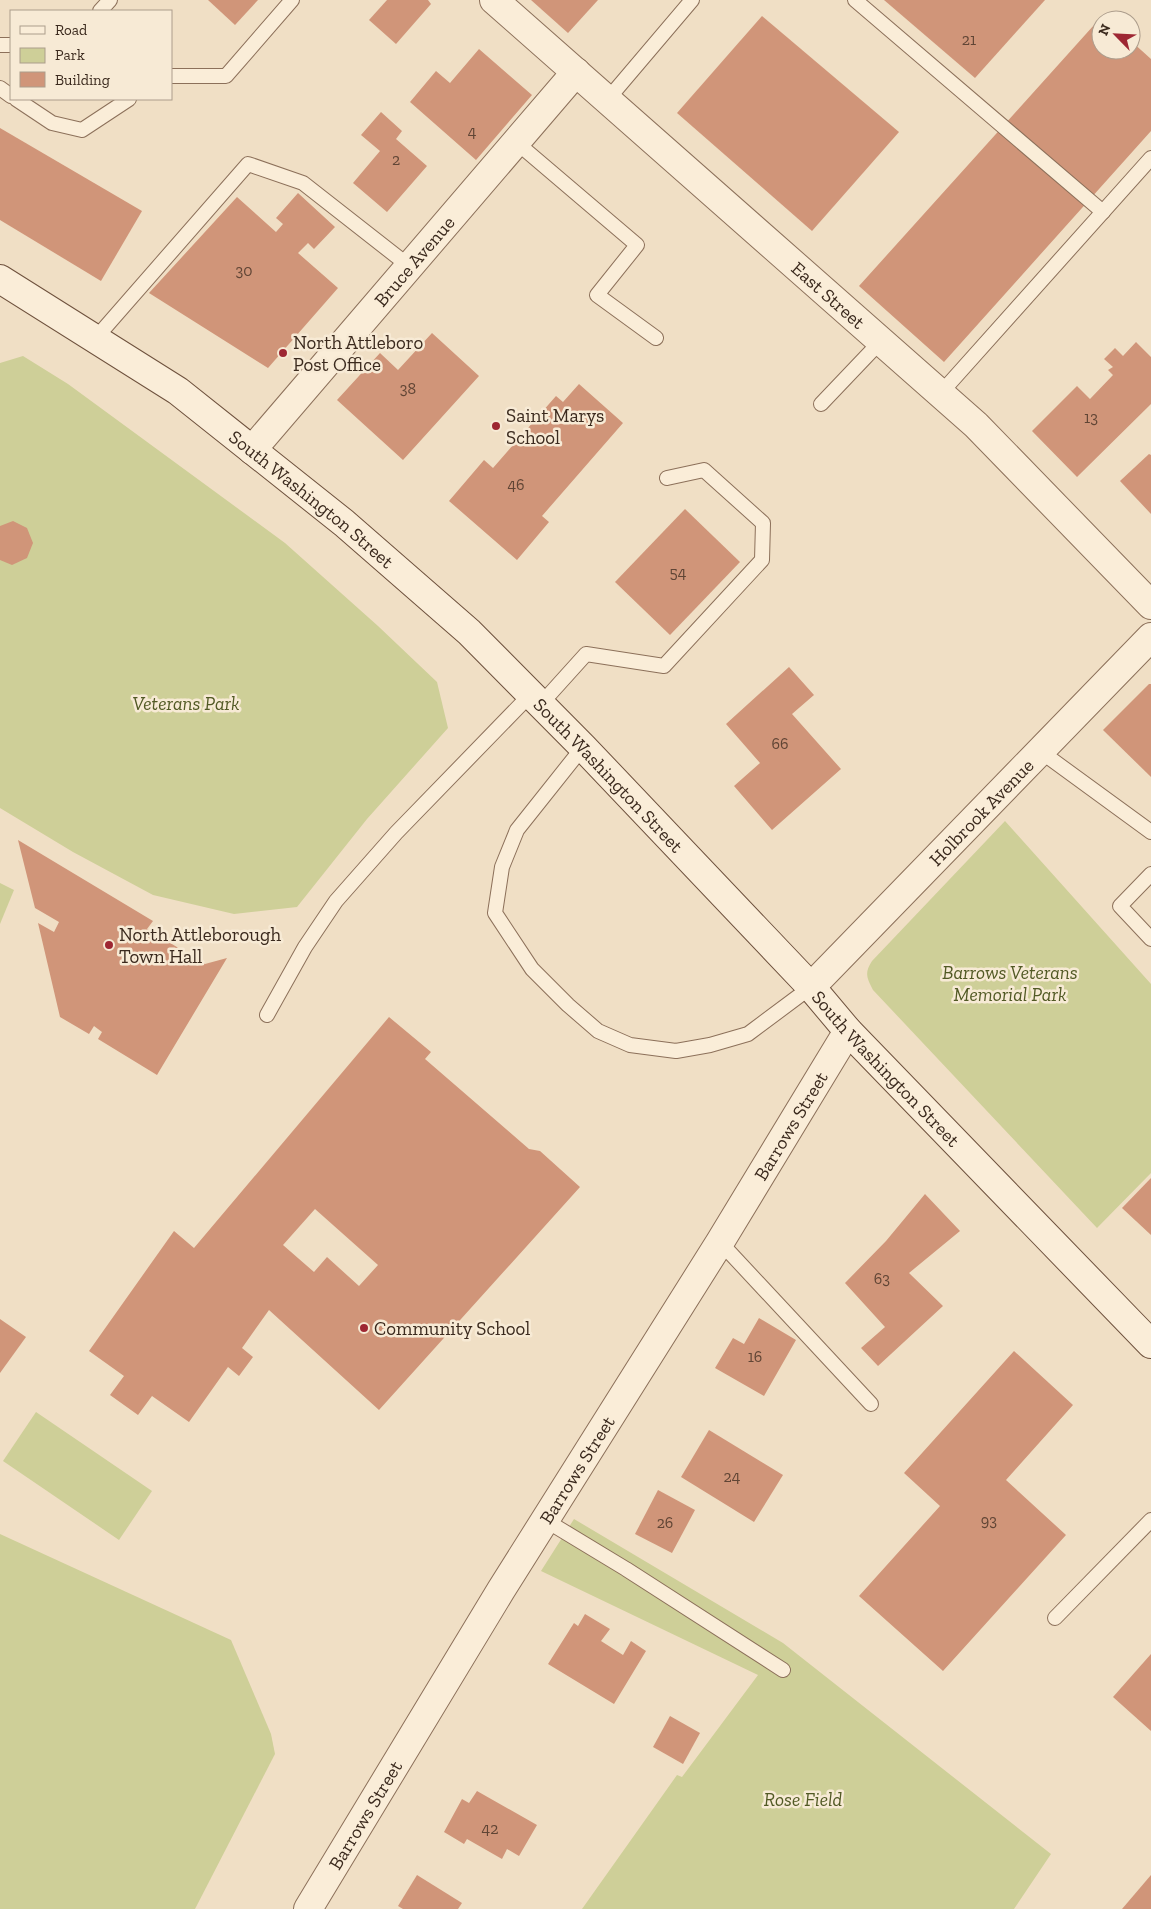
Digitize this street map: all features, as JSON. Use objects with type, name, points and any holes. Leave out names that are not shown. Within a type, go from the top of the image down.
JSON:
[{"type":"street","name":"East Street","points":[[494,0],[976,425],[1151,605]]},
{"type":"street","name":"Bruce Avenue","points":[[252,450],[576,72]]},
{"type":"street","name":"South Washington Street","points":[[2,285],[95,339],[178,391],[344,523],[469,632],[583,747],[810,988],[848,1031],[1151,1344]]},
{"type":"street","name":"Holbrook Avenue","points":[[810,988],[1151,637]]},
{"type":"street","name":"Barrows Street","points":[[308,1909],[545,1520],[720,1242],[848,1031]]},
{"type":"lane","points":[[101,10],[110,0]]},
{"type":"lane","points":[[172,76],[226,76],[292,0]]},
{"type":"lane","points":[[608,99],[692,0]]},
{"type":"lane","points":[[854,0],[1103,212]]},
{"type":"lane","points":[[18,100],[52,123],[82,130],[127,100]]},
{"type":"lane","points":[[516,142],[637,245],[597,295],[656,338]]},
{"type":"lane","points":[[940,394],[1151,158]]},
{"type":"lane","points":[[95,339],[248,164],[303,183],[409,266]]},
{"type":"lane","points":[[821,404],[881,341]]},
{"type":"lane","points":[[267,1015],[305,947],[336,901],[396,833],[535,700],[586,654],[664,666],[762,560],[763,523],[704,470],[667,478]]},
{"type":"lane","points":[[583,747],[517,830],[502,867],[495,913],[532,969],[598,1032],[630,1045],[676,1051],[748,1034],[810,988]]},
{"type":"lane","points":[[1040,751],[1151,832]]},
{"type":"lane","points":[[1151,874],[1120,906],[1151,939]]},
{"type":"lane","points":[[720,1242],[871,1404]]},
{"type":"lane","points":[[545,1520],[626,1569],[783,1670]]},
{"type":"lane","points":[[1055,1618],[1151,1520]]},
{"type":"green space","name":"Veterans Park","points":[[23,356],[68,384],[285,543],[378,626],[437,682],[448,728],[367,819],[297,907],[234,914],[153,895],[73,852],[0,808],[0,363]]},
{"type":"green space","name":"Barrows Veterans Memorial Park","points":[[1005,821],[1151,984],[1151,1173],[1097,1228],[873,990],[868,979],[867,972],[872,961]]},
{"type":"green space","points":[[0,883],[14,890],[0,924]]},
{"type":"green space","points":[[36,1412],[152,1491],[119,1540],[3,1461]]},
{"type":"green space","name":"Rose Field","points":[[574,1519],[783,1643],[1051,1854],[1014,1909],[582,1909],[677,1775],[682,1777],[758,1675],[541,1571]]},
{"type":"green space","points":[[0,1534],[231,1640],[271,1734],[275,1754],[195,1909],[0,1909]]},
{"type":"building","points":[[208,0],[258,0],[235,25]]},
{"type":"building","points":[[387,0],[428,0],[431,4],[396,44],[369,20]]},
{"type":"building","points":[[531,0],[598,0],[568,33]]},
{"type":"building","points":[[884,0],[1045,0],[975,78]]},
{"type":"building","points":[[762,16],[899,132],[812,231],[677,113]]},
{"type":"building","points":[[1091,28],[1091,60],[1141,60],[1141,50],[1151,59],[1151,131],[944,362],[859,286]]},
{"type":"building","points":[[479,49],[532,95],[476,160],[410,102],[436,71],[450,83]]},
{"type":"building","points":[[381,112],[402,131],[396,139],[427,166],[387,212],[353,183],[380,151],[361,135]]},
{"type":"building","points":[[0,128],[142,211],[101,281],[0,220]]},
{"type":"building","points":[[298,193],[335,227],[314,249],[308,243],[298,253],[338,288],[268,368],[149,293],[237,197],[276,232],[283,224],[276,218]]},
{"type":"building","points":[[432,333],[479,376],[403,460],[337,400],[380,353],[398,370]]},
{"type":"building","points":[[1136,342],[1151,357],[1151,404],[1077,477],[1032,431],[1077,386],[1090,399],[1113,375],[1108,370],[1113,367],[1104,359],[1115,348],[1123,356]]},
{"type":"building","points":[[579,384],[623,423],[542,516],[549,522],[517,560],[449,501],[484,460],[493,468],[556,396],[563,402]]},
{"type":"building","points":[[1149,454],[1151,455],[1151,514],[1120,481]]},
{"type":"building","points":[[685,509],[740,562],[670,635],[615,582]]},
{"type":"building","points":[[13,521],[27,528],[33,543],[27,558],[12,565],[0,560],[0,526]]},
{"type":"building","points":[[789,667],[814,695],[792,714],[841,769],[772,830],[734,786],[760,763],[726,724]]},
{"type":"building","points":[[1151,684],[1151,777],[1103,730]]},
{"type":"building","name":"North Attleborough Town Hall","points":[[18,840],[153,921],[147,929],[205,964],[227,958],[157,1075],[98,1039],[102,1032],[94,1026],[89,1034],[60,1017],[38,923],[54,932],[59,922],[35,908]]},
{"type":"building","points":[[389,1017],[431,1052],[425,1059],[529,1149],[540,1151],[580,1187],[379,1410],[269,1310],[242,1348],[253,1357],[239,1376],[228,1367],[189,1422],[152,1396],[138,1415],[110,1395],[124,1376],[89,1351],[174,1231],[194,1248]],"holes":[[[315,1209],[378,1265],[359,1286],[327,1257],[314,1272],[283,1245]]]},
{"type":"building","points":[[1151,1178],[1151,1235],[1122,1208]]},
{"type":"building","points":[[925,1194],[960,1231],[909,1273],[943,1306],[878,1366],[861,1348],[885,1327],[845,1283],[886,1241]]},
{"type":"building","points":[[759,1318],[796,1340],[764,1396],[715,1368],[733,1338],[744,1344]]},
{"type":"building","points":[[0,1319],[26,1337],[0,1373]]},
{"type":"building","points":[[1014,1351],[1073,1405],[1006,1480],[1066,1535],[943,1671],[859,1596],[940,1506],[904,1473]]},
{"type":"building","points":[[709,1430],[783,1475],[754,1522],[681,1477]]},
{"type":"building","points":[[658,1490],[695,1510],[672,1553],[635,1534]]},
{"type":"building","points":[[585,1614],[610,1629],[601,1641],[623,1655],[631,1641],[646,1651],[614,1704],[548,1664],[574,1623],[578,1626]]},
{"type":"building","points":[[1151,1654],[1151,1731],[1113,1697]]},
{"type":"building","points":[[670,1716],[700,1733],[683,1764],[653,1747]]},
{"type":"building","points":[[477,1791],[537,1825],[519,1856],[507,1849],[502,1859],[467,1839],[464,1844],[444,1832],[462,1799],[469,1803]]},
{"type":"building","points":[[417,1875],[462,1903],[458,1909],[403,1909],[398,1906]]},
{"type":"building","points":[[1151,1875],[1151,1909],[1122,1909]]},
{"type":"place","name":"North Attleboro Post Office","points":[[283,353]]},
{"type":"place","name":"Saint Marys School","points":[[496,426]]},
{"type":"place","name":"North Attleborough Town Hall","points":[[109,945]]},
{"type":"place","name":"Community School","points":[[364,1328]]}]
